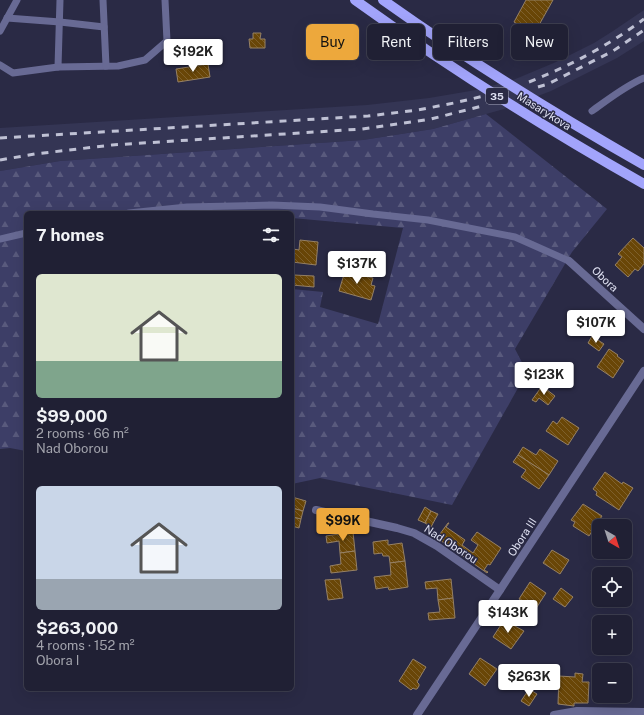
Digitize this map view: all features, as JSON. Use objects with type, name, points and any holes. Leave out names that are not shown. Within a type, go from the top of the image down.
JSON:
[{"type":"main road","name":"Masarykova","points":[[355,0],[472,80],[584,150],[644,184]]},
{"type":"main road","name":"Masarykova","points":[[383,0],[481,66],[592,136],[644,165]]},
{"type":"street","name":"Obora","points":[[570,261],[644,329]]},
{"type":"street","name":"Obora III","points":[[417,715],[644,371]]},
{"type":"street","name":"Nad Oborou","points":[[316,510],[414,533],[437,546],[500,590]]},
{"type":"street","points":[[554,715],[577,711],[644,712]]},
{"type":"lane","points":[[0,31],[16,0]]},
{"type":"lane","points":[[58,67],[60,0]]},
{"type":"lane","points":[[103,0],[106,66]]},
{"type":"lane","points":[[0,65],[13,73],[58,67],[118,66],[145,60],[167,41],[166,0]]},
{"type":"lane","points":[[7,18],[104,27]]},
{"type":"lane","points":[[592,111],[617,93],[644,78]]},
{"type":"lane","points":[[148,211],[187,207],[272,205],[320,207],[428,220],[515,237],[570,261]]},
{"type":"lane","points":[[0,239],[24,233]]},
{"type":"shaded area","points":[[644,10],[644,41],[617,58],[551,91],[504,109],[433,129],[363,140],[60,161],[0,171],[0,128],[367,105],[429,98],[476,90],[513,80],[560,60],[568,60],[568,56],[594,43]]},
{"type":"green space","points":[[486,114],[607,209],[572,252],[515,349],[527,372],[452,505],[320,478],[294,484],[294,289],[323,292],[320,307],[378,324],[403,228],[294,218],[294,211],[24,211],[24,451],[10,448],[0,449],[0,171],[60,161],[363,140],[433,129]]},
{"type":"building","points":[[526,0],[553,0],[540,24],[517,24],[514,22]]},
{"type":"building","points":[[253,33],[261,33],[260,39],[265,39],[265,48],[250,48],[249,39],[253,39]]},
{"type":"building","points":[[208,64],[210,77],[178,82],[176,69]]},
{"type":"building","points":[[633,238],[644,248],[644,264],[638,271],[635,269],[628,277],[615,265],[622,257],[618,254]]},
{"type":"building","points":[[300,240],[318,242],[316,265],[294,262],[294,249],[299,250]]},
{"type":"building","points":[[345,271],[373,278],[371,285],[375,286],[371,300],[339,291]]},
{"type":"building","points":[[294,275],[314,276],[314,287],[294,285]]},
{"type":"building","points":[[592,336],[604,344],[599,351],[588,343]]},
{"type":"building","points":[[609,349],[624,361],[613,378],[597,367]]},
{"type":"building","points":[[542,386],[555,396],[548,405],[539,398],[536,402],[532,400]]},
{"type":"building","points":[[562,417],[579,428],[568,445],[546,431],[553,421],[557,424]]},
{"type":"building","points":[[523,447],[536,455],[540,449],[558,461],[549,475],[518,455]]},
{"type":"building","points":[[518,455],[549,475],[539,489],[521,477],[526,470],[513,462]]},
{"type":"building","points":[[605,472],[622,484],[623,482],[633,488],[619,510],[596,495],[597,492],[593,489]]},
{"type":"building","points":[[294,498],[306,501],[303,511],[294,509]]},
{"type":"building","points":[[583,504],[602,516],[600,519],[592,519],[592,531],[589,536],[573,526],[575,522],[571,520]]},
{"type":"building","points":[[425,507],[431,511],[425,523],[418,520]]},
{"type":"building","points":[[294,509],[303,511],[301,519],[294,517]]},
{"type":"building","points":[[431,511],[438,514],[431,527],[425,523]]},
{"type":"building","points":[[294,517],[301,519],[299,528],[294,527]]},
{"type":"building","points":[[448,523],[446,527],[465,540],[462,545],[473,553],[478,545],[471,540],[477,532],[501,548],[490,565],[488,564],[484,570],[488,572],[487,573],[437,538]]},
{"type":"building","points":[[353,532],[355,551],[340,553],[339,541],[327,543],[326,536]]},
{"type":"building","points":[[388,540],[388,545],[402,543],[405,561],[390,563],[389,556],[383,556],[382,553],[374,554],[373,542]]},
{"type":"building","points":[[552,550],[569,560],[560,574],[543,563]]},
{"type":"building","points":[[355,551],[357,570],[331,573],[330,566],[341,564],[340,553]]},
{"type":"building","points":[[405,561],[408,587],[389,590],[388,587],[376,589],[374,577],[391,575],[390,563]]},
{"type":"building","points":[[340,579],[343,598],[328,600],[325,580]]},
{"type":"building","points":[[451,579],[453,598],[438,600],[437,588],[426,589],[425,582]]},
{"type":"building","points":[[530,582],[546,593],[535,610],[519,599]]},
{"type":"building","points":[[561,588],[573,597],[565,607],[553,599]]},
{"type":"building","points":[[453,598],[455,618],[429,620],[428,613],[440,612],[438,600]]},
{"type":"building","points":[[504,620],[524,631],[511,649],[493,637]]},
{"type":"building","points":[[480,658],[497,669],[485,686],[469,674]]},
{"type":"building","points":[[413,659],[426,667],[417,682],[419,686],[417,689],[413,688],[411,690],[399,681]]},
{"type":"building","points":[[575,673],[583,674],[582,682],[589,682],[588,703],[574,703],[574,706],[558,704],[559,676],[575,677]]},
{"type":"building","points":[[529,689],[537,694],[529,706],[521,701]]},
{"type":"railway","points":[[529,82],[589,54],[617,38],[644,19]]},
{"type":"railway","points":[[538,87],[548,84],[613,51],[644,30]]},
{"type":"railway","points":[[0,138],[368,116],[418,110],[484,96]]},
{"type":"railway","points":[[0,160],[35,154],[112,145],[362,129],[431,119],[486,105]]}]
